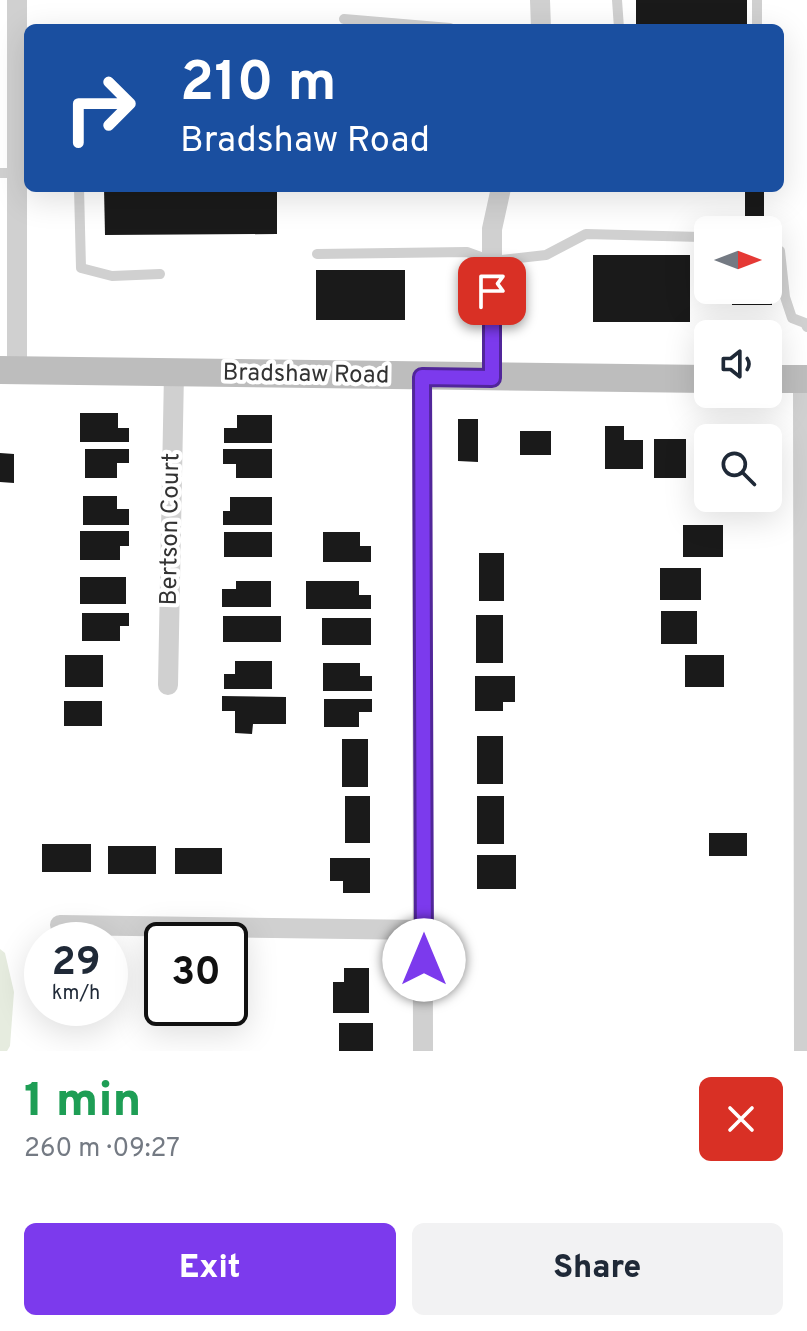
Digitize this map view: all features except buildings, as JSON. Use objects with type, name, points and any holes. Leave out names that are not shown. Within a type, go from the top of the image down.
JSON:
[{"type":"street","points":[[8,370],[16,171],[17,0]]},
{"type":"street","points":[[540,0],[541,24]]},
{"type":"street","points":[[492,378],[492,229],[500,192]]},
{"type":"street","name":"Bradshaw Road","points":[[8,370],[694,379]]},
{"type":"street","name":"Bertson Court","points":[[168,685],[174,373]]},
{"type":"street","points":[[422,377],[423,1051]]},
{"type":"street","points":[[782,379],[805,379],[804,1051]]},
{"type":"street","points":[[128,926],[424,930]]},
{"type":"lane","points":[[617,0],[619,24]]},
{"type":"lane","points":[[757,0],[757,24]]},
{"type":"lane","points":[[344,19],[403,24]]},
{"type":"lane","points":[[79,192],[81,268],[112,276],[160,274]]},
{"type":"lane","points":[[317,254],[467,252],[492,261],[546,255],[586,234],[694,237]]},
{"type":"lane","points":[[782,269],[785,297],[792,318],[805,323],[807,327]]},
{"type":"shaded area","points":[[0,949],[5,953],[14,992],[7,1051],[0,1051]]},
{"type":"route","points":[[424,960],[422,377],[492,378],[492,291]]}]
